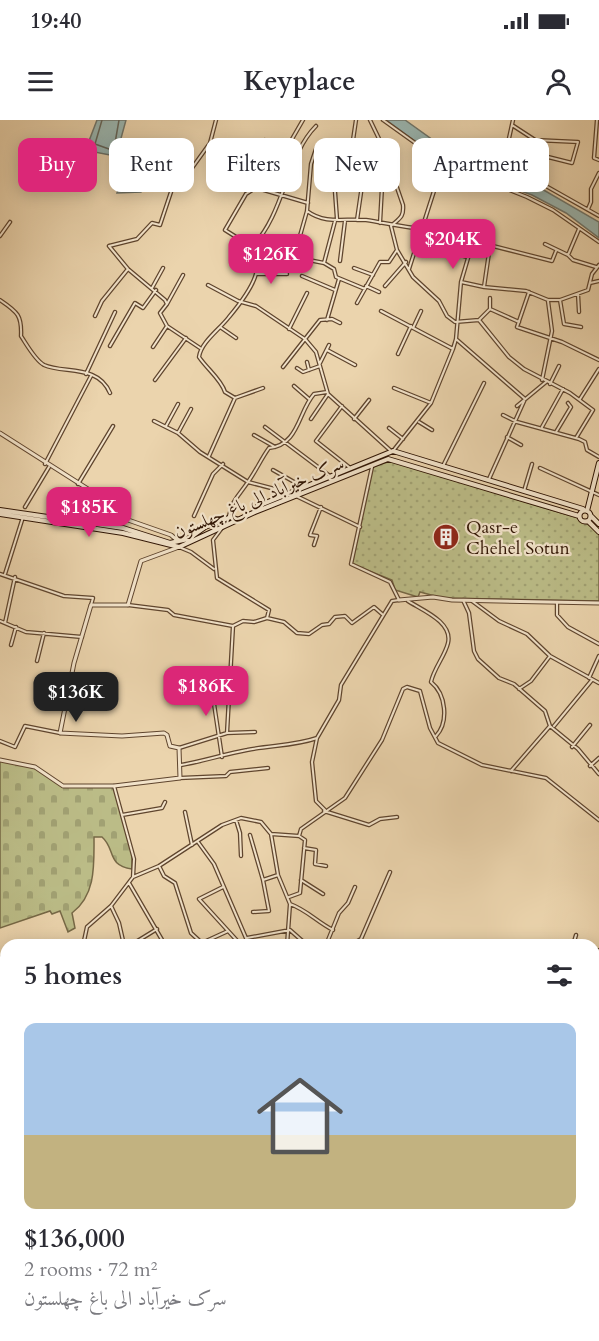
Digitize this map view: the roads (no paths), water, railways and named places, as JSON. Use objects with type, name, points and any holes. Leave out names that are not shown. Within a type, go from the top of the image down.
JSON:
[{"type":"main road","points":[[255,512],[258,506],[305,489],[349,467],[392,451],[585,510],[599,532]]},
{"type":"main road","name":"سرک خیرآباد الی باغ چهلستون","points":[[179,544],[224,527],[295,496],[305,489],[373,464],[394,459],[579,516],[583,521],[590,519]]},
{"type":"main road","points":[[579,516],[585,510],[599,463]]},
{"type":"main road","points":[[0,512],[62,521],[179,544],[228,518],[238,520]]},
{"type":"main road","points":[[0,512],[23,518],[62,521]]},
{"type":"main road","points":[[590,519],[599,524]]},
{"type":"street","points":[[167,304],[156,290],[128,269],[109,246],[137,239],[152,223],[160,225],[178,171],[187,175],[210,142],[216,120]]},
{"type":"street","points":[[292,138],[303,120]]},
{"type":"street","points":[[353,138],[356,120]]},
{"type":"street","points":[[370,120],[383,147],[403,205],[404,213],[400,220],[391,226]]},
{"type":"street","points":[[383,120],[412,141]]},
{"type":"street","points":[[513,120],[506,152],[500,160],[504,165],[524,171],[599,216]]},
{"type":"street","points":[[597,120],[594,158],[599,160]]},
{"type":"street","points":[[512,125],[532,138]]},
{"type":"street","points":[[249,192],[225,230],[252,247],[282,198],[294,160],[316,126]]},
{"type":"street","points":[[549,141],[578,142],[572,163],[549,157]]},
{"type":"street","points":[[294,257],[307,211],[311,164],[314,155]]},
{"type":"street","points":[[588,209],[591,202],[591,189],[599,172]]},
{"type":"street","points":[[269,192],[282,198],[308,203]]},
{"type":"street","points":[[324,263],[336,220],[334,192]]},
{"type":"street","points":[[357,220],[361,192]]},
{"type":"street","points":[[380,223],[382,192]]},
{"type":"street","points":[[409,269],[434,192]]},
{"type":"street","points":[[514,192],[553,210],[599,242]]},
{"type":"street","points":[[307,211],[315,217],[423,229]]},
{"type":"street","points":[[340,261],[345,221]]},
{"type":"street","points":[[0,236],[10,222]]},
{"type":"street","points":[[208,285],[240,301],[256,306],[304,339],[316,352],[327,393],[392,451],[431,404],[453,349],[461,282],[478,224]]},
{"type":"street","points":[[391,226],[397,250],[413,277],[439,302],[447,316],[455,322],[479,320],[490,309],[490,298]]},
{"type":"street","points":[[568,255],[579,229]]},
{"type":"street","points":[[484,244],[552,261],[556,251]]},
{"type":"street","points":[[461,282],[529,292],[548,300],[560,300],[588,290],[597,266],[573,260],[568,255],[545,244]]},
{"type":"street","points":[[484,287],[490,246]]},
{"type":"street","points":[[357,303],[380,262],[389,262],[397,250]]},
{"type":"street","points":[[444,250],[467,257]]},
{"type":"street","points":[[235,398],[225,392],[223,384],[208,370],[199,357],[200,348],[240,301],[256,274],[257,260],[263,251],[324,263],[334,269],[334,275],[339,279],[379,292]]},
{"type":"street","points":[[385,286],[406,262]]},
{"type":"street","points":[[152,288],[163,268]]},
{"type":"street","points":[[354,268],[373,275]]},
{"type":"street","points":[[95,316],[102,302],[128,269]]},
{"type":"street","points":[[256,274],[287,274]]},
{"type":"street","points":[[183,275],[160,313],[168,326],[200,348]]},
{"type":"street","points":[[302,276],[335,290]]},
{"type":"street","points":[[327,320],[339,279]]},
{"type":"street","points":[[589,283],[599,281]]},
{"type":"street","points":[[110,345],[135,303],[142,308],[156,290]]},
{"type":"street","points":[[289,329],[307,292]]},
{"type":"street","points":[[529,292],[517,327],[550,338],[599,360]]},
{"type":"street","points":[[578,294],[579,312]]},
{"type":"street","points":[[0,300],[20,317],[21,336],[38,361],[47,366],[66,367],[91,376],[103,383],[110,393]]},
{"type":"street","points":[[517,406],[544,381],[552,325],[548,300]]},
{"type":"street","points":[[560,300],[564,324],[581,327]]},
{"type":"street","points":[[490,309],[519,322]]},
{"type":"street","points":[[381,311],[453,349]]},
{"type":"street","points":[[398,354],[421,311]]},
{"type":"street","points":[[86,374],[115,312]]},
{"type":"street","points":[[284,367],[320,320],[334,319],[340,324]]},
{"type":"street","points":[[479,320],[509,357],[544,381],[579,399],[594,411],[576,438]]},
{"type":"street","points":[[153,347],[168,326]]},
{"type":"street","points":[[220,327],[236,338]]},
{"type":"street","points":[[155,380],[186,338]]},
{"type":"street","points":[[456,339],[525,399]]},
{"type":"street","points":[[297,368],[303,372],[320,364],[329,345]]},
{"type":"street","points":[[327,350],[355,365]]},
{"type":"street","points":[[307,363],[309,370]]},
{"type":"street","points":[[550,384],[559,366]]},
{"type":"street","points":[[579,399],[599,369]]},
{"type":"street","points":[[25,507],[91,376]]},
{"type":"street","points":[[443,466],[483,383]]},
{"type":"street","points":[[294,386],[309,399]]},
{"type":"street","points":[[209,456],[235,398],[263,387]]},
{"type":"street","points":[[394,388],[431,404]]},
{"type":"street","points":[[542,427],[563,389]]},
{"type":"street","points":[[267,618],[268,610],[219,580],[214,569],[213,540],[224,527],[237,493],[248,482],[269,448],[275,447],[292,435],[309,399],[314,394],[327,393]]},
{"type":"street","points":[[311,419],[327,393]]},
{"type":"street","points":[[489,480],[512,426],[517,422],[525,399]]},
{"type":"street","points":[[354,419],[369,400]]},
{"type":"street","points":[[166,426],[178,404]]},
{"type":"street","points":[[556,432],[571,407],[568,404]]},
{"type":"street","points":[[342,406],[316,441],[349,467]]},
{"type":"street","points":[[178,433],[191,409]]},
{"type":"street","points":[[503,414],[517,422],[542,427],[585,442],[587,450],[599,457]]},
{"type":"street","points":[[154,421],[178,433],[200,452],[223,464],[248,482],[290,493],[360,527]]},
{"type":"street","points":[[418,421],[432,430]]},
{"type":"street","points":[[78,484],[113,426]]},
{"type":"street","points":[[266,427],[330,476]]},
{"type":"street","points":[[389,428],[403,439]]},
{"type":"street","points":[[0,434],[99,496],[111,514],[171,535],[179,544],[214,569]]},
{"type":"street","points":[[254,435],[275,447]]},
{"type":"street","points":[[507,437],[521,445]]},
{"type":"street","points":[[194,516],[213,474],[223,464]]},
{"type":"street","points":[[373,464],[351,564],[390,582],[399,600]]},
{"type":"street","points":[[524,491],[532,464]]},
{"type":"street","points":[[540,468],[599,495]]},
{"type":"street","points":[[273,470],[305,489]]},
{"type":"street","points":[[314,545],[317,537],[310,535],[321,507]]},
{"type":"street","points":[[5,574],[23,518]]},
{"type":"street","name":"سرک خیرآباد الی باغ چهلستون","points":[[128,605],[141,561],[179,544]]},
{"type":"street","points":[[0,574],[15,577],[64,596],[89,595],[93,598],[60,734]]},
{"type":"street","points":[[5,623],[15,577]]},
{"type":"street","points":[[397,817],[380,819],[369,825],[325,810],[316,801],[312,762],[317,738],[339,700],[341,685],[382,614],[392,601],[433,597],[463,600],[599,603]]},
{"type":"street","points":[[463,600],[469,613],[474,651],[478,659],[499,678],[507,680],[545,711],[551,726],[572,747],[578,749],[599,774]]},
{"type":"street","points":[[471,600],[499,621],[527,633],[550,656],[599,683]]},
{"type":"street","points":[[408,601],[441,623],[447,632],[448,643],[431,682],[441,691],[445,701],[441,731],[436,736]]},
{"type":"street","points":[[557,603],[557,615],[568,627],[599,644]]},
{"type":"street","points":[[91,605],[128,605],[168,610],[174,615],[233,626],[243,621],[254,622],[267,618],[284,622],[297,633],[309,634],[322,625],[329,624],[335,617],[345,616],[352,623],[375,607],[382,614]]},
{"type":"street","points":[[0,621],[26,632],[82,637]]},
{"type":"street","points":[[227,733],[233,626]]},
{"type":"street","points":[[11,645],[16,627]]},
{"type":"street","points":[[37,661],[44,633]]},
{"type":"street","points":[[519,689],[531,681],[550,656]]},
{"type":"street","points":[[511,771],[590,679],[599,656]]},
{"type":"street","points":[[213,674],[222,757]]},
{"type":"street","points":[[299,836],[301,829],[345,798],[382,740],[403,689],[411,687],[420,691],[429,728],[436,736],[438,743],[482,765],[546,778],[599,820]]},
{"type":"street","points":[[572,747],[590,725]]},
{"type":"street","points":[[0,741],[15,747],[25,726],[60,734],[122,736],[164,733],[168,735],[170,746],[179,748],[227,733],[255,732]]},
{"type":"street","points":[[181,765],[244,750],[278,747],[317,738]]},
{"type":"street","points":[[179,748],[180,778]]},
{"type":"street","points":[[590,766],[599,758]]},
{"type":"street","points":[[0,760],[35,767],[63,786],[114,786],[180,778],[226,776],[230,772],[268,768]]},
{"type":"street","points":[[114,786],[134,859],[133,877]]},
{"type":"street","points":[[122,815],[162,808],[165,802]]},
{"type":"street","points":[[185,812],[192,845]]},
{"type":"street","points":[[85,939],[87,927],[111,906],[133,877],[159,866],[222,825],[250,818],[261,822],[271,834],[278,875],[290,904],[288,939]]},
{"type":"street","points":[[236,820],[240,833],[242,856]]},
{"type":"street","points":[[271,834],[299,836],[305,840],[300,892],[288,897]]},
{"type":"street","points":[[250,835],[269,910],[253,912]]},
{"type":"street","points":[[198,842],[214,864],[247,938],[290,930]]},
{"type":"street","points":[[304,848],[316,850],[315,864],[326,866]]},
{"type":"street","points":[[159,866],[164,876],[175,883],[191,933],[198,939]]},
{"type":"street","points":[[361,939],[390,872]]},
{"type":"street","points":[[263,879],[278,875]]},
{"type":"street","points":[[301,880],[323,894]]},
{"type":"street","points":[[129,882],[162,939]]},
{"type":"street","points":[[224,887],[199,899],[235,939]]},
{"type":"street","points":[[329,939],[355,887]]},
{"type":"street","points":[[290,904],[303,909],[311,918],[333,930]]},
{"type":"street","points":[[111,906],[119,923],[121,939]]},
{"type":"street","points":[[144,939],[157,929]]},
{"type":"street","points":[[290,930],[300,939]]},
{"type":"street","points":[[213,939],[228,931]]},
{"type":"street","points":[[575,939],[576,935]]},
{"type":"water","points":[[97,120],[126,120],[121,138],[109,138],[109,155],[97,153],[97,138],[90,138]]},
{"type":"water","points":[[386,120],[405,120],[430,138],[412,139]]},
{"type":"water","points":[[524,192],[547,192],[599,222],[599,238],[566,213]]},
{"type":"place","name":"Qasr-e Chehel Sotun","points":[[446,537]]}]
